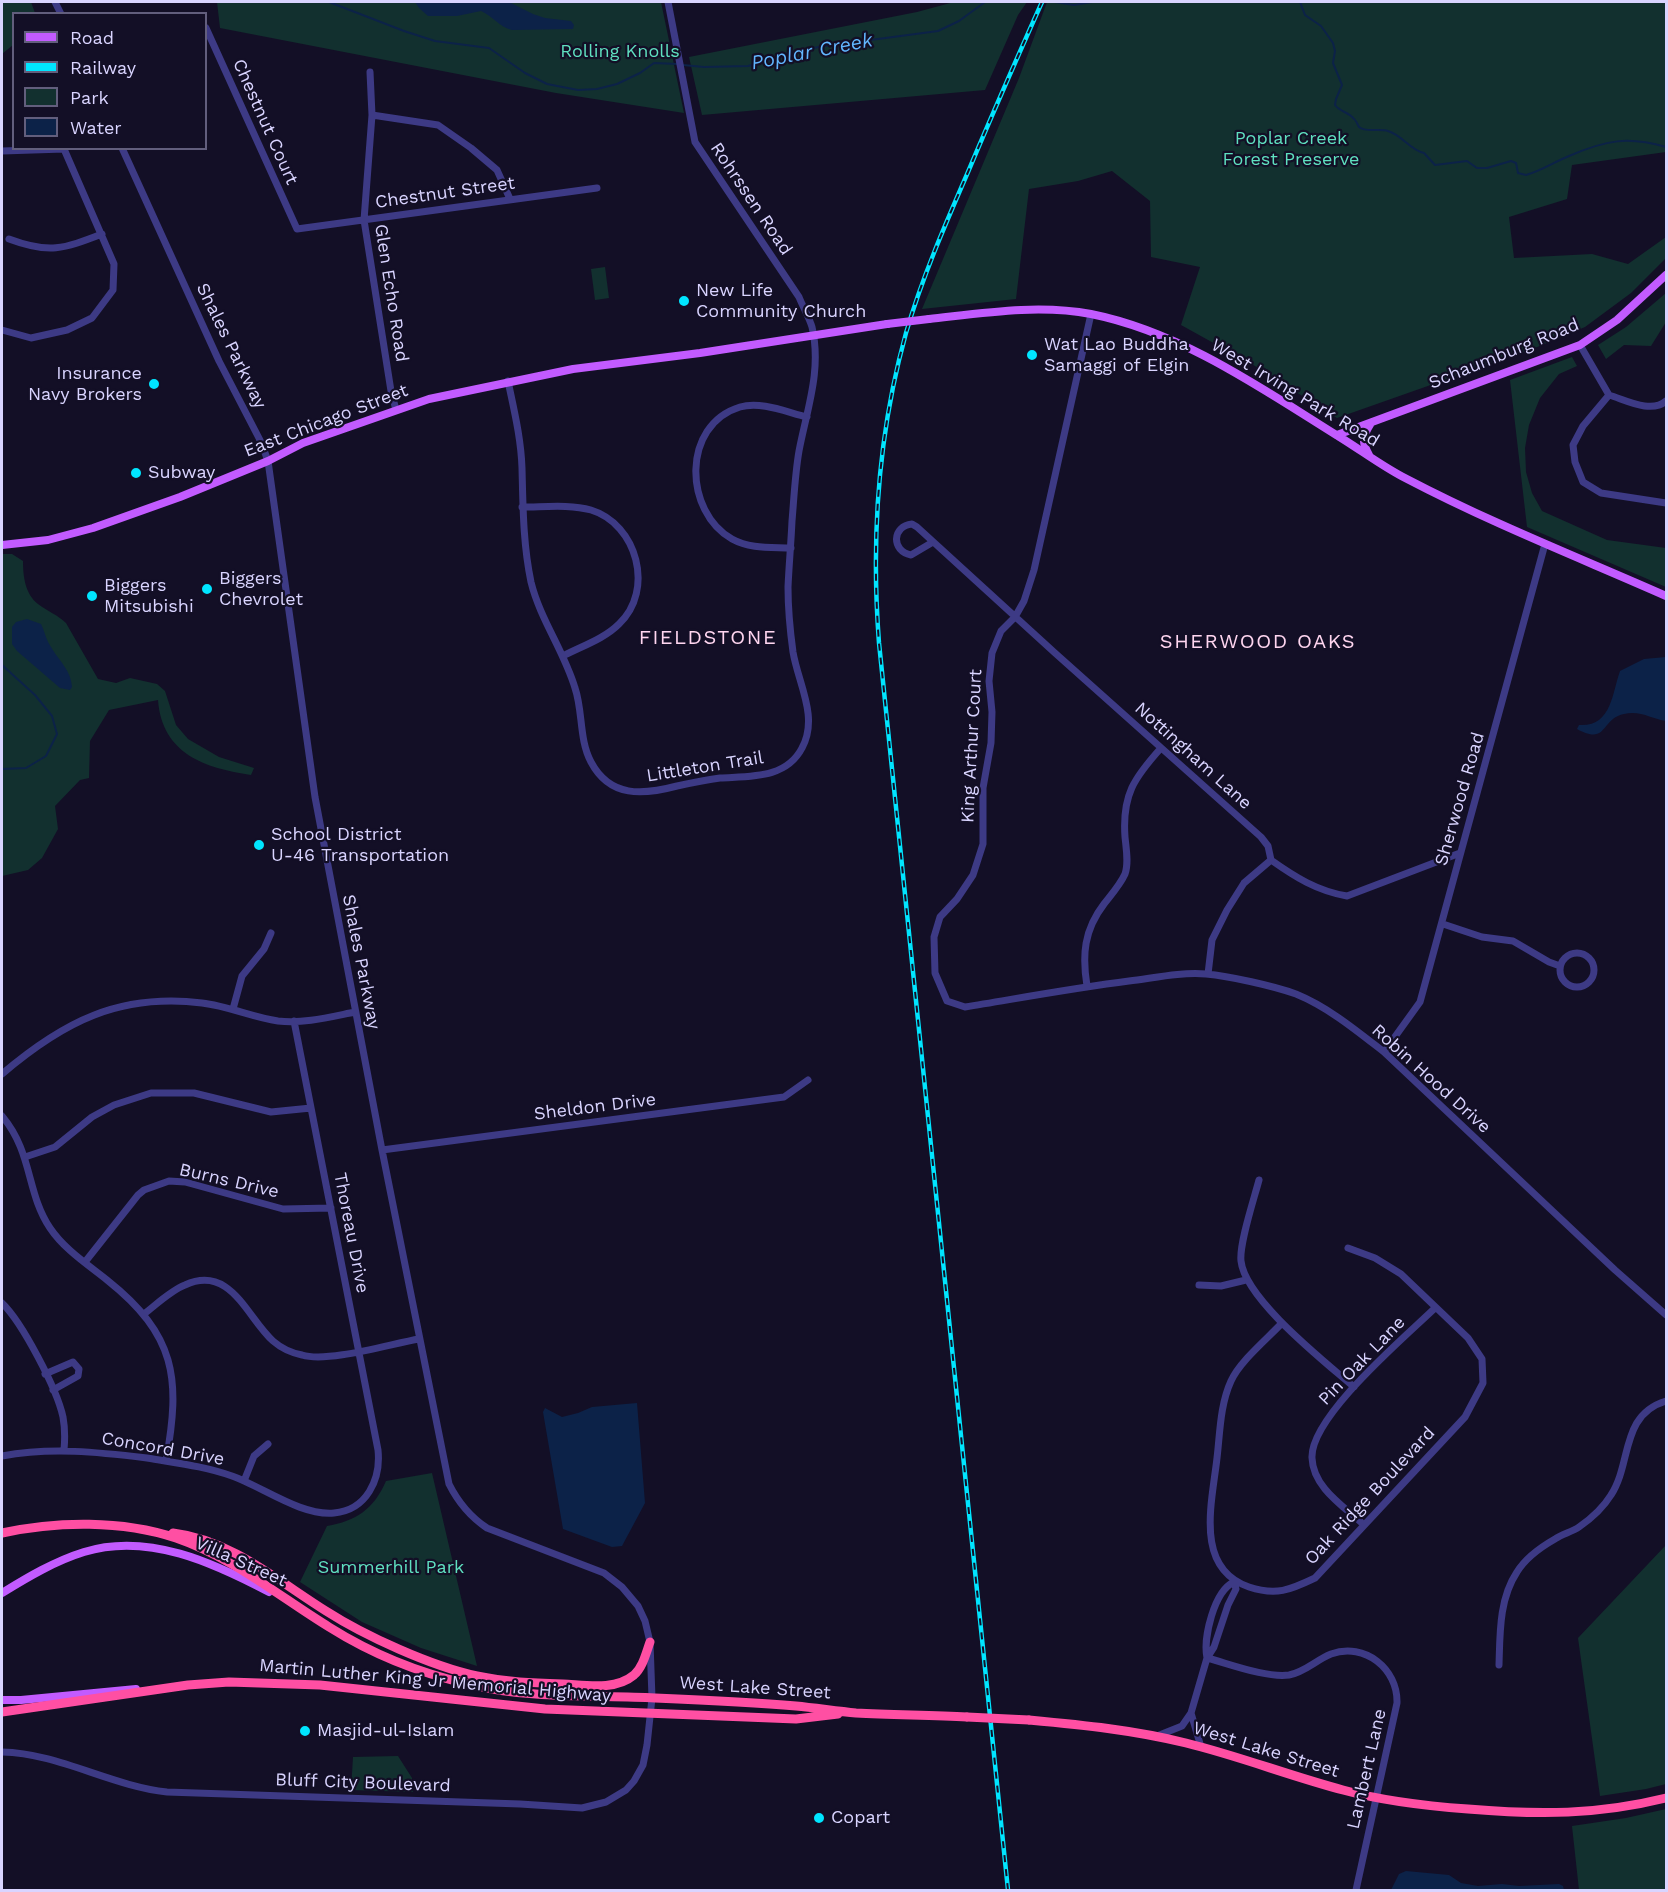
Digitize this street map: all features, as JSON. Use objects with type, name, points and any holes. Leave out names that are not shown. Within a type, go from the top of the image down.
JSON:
[{"type":"highway","name":"Martin Luther King Jr Memorial Highway","points":[[2,1533],[54,1526],[135,1528],[177,1539],[209,1553],[254,1578],[364,1648],[408,1667],[469,1685],[516,1692],[652,1698]]},
{"type":"highway","points":[[135,1528],[188,1535],[226,1549],[254,1564],[328,1613],[367,1634],[422,1658],[476,1675],[525,1683],[600,1686],[621,1682],[634,1674],[642,1663],[650,1642]]},
{"type":"highway","name":"Martin Luther King Jr Memorial Highway","points":[[2,1712],[188,1685],[229,1682],[320,1685],[502,1706],[651,1714]]},
{"type":"highway","name":"West Lake Street","points":[[652,1698],[796,1706],[855,1713],[1029,1720],[1107,1727],[1201,1747],[1302,1779],[1376,1797],[1434,1806],[1566,1814],[1610,1809],[1666,1798]]},
{"type":"highway","name":"West Lake Street","points":[[651,1714],[796,1719],[855,1713]]},
{"type":"main road","name":"Schaumburg Road","points":[[1337,435],[1580,345],[1617,320],[1666,275]]},
{"type":"main road","name":"West Irving Park Road","points":[[813,336],[887,324],[1010,309],[1091,314],[1157,333],[1228,369],[1405,478],[1545,544],[1666,596]]},
{"type":"main road","name":"East Chicago Street","points":[[2,545],[48,540],[93,528],[180,497],[268,461],[303,443],[429,399],[573,369],[813,336]]},
{"type":"main road","points":[[1369,455],[1363,437],[1371,423]]},
{"type":"main road","name":"Villa Street","points":[[2,1593],[57,1562],[86,1551],[114,1546],[149,1547],[196,1557],[238,1575],[296,1606]]},
{"type":"main road","points":[[2,1700],[188,1685]]},
{"type":"street","name":"Rohrssen Road","points":[[668,2],[695,142],[799,297],[811,324],[813,336]]},
{"type":"street","name":"Chestnut Court","points":[[207,30],[297,229]]},
{"type":"street","name":"Glen Echo Road","points":[[370,72],[372,115],[364,220],[396,410]]},
{"type":"street","points":[[372,115],[438,125],[497,170],[510,199]]},
{"type":"street","points":[[2,330],[31,338],[67,330],[93,318],[113,290],[114,264],[65,150]]},
{"type":"street","name":"Shales Parkway","points":[[123,150],[219,361],[261,442],[268,461],[315,797],[382,1150],[449,1484],[460,1504],[476,1521],[498,1534],[591,1568],[612,1579],[632,1597],[645,1621],[650,1642],[652,1698]]},
{"type":"street","name":"Chestnut Street","points":[[297,229],[597,188]]},
{"type":"street","points":[[9,239],[30,247],[50,249],[69,246],[102,234]]},
{"type":"street","name":"King Arthur Court","points":[[947,1001],[935,973],[934,937],[940,917],[957,899],[973,875],[983,844],[983,788],[991,737],[992,712],[989,681],[992,653],[1001,631],[1015,617],[1024,601],[1034,570],[1091,314]]},
{"type":"street","name":"Littleton Trail","points":[[508,381],[519,440],[525,546],[532,586],[575,687],[588,757],[607,782],[633,792],[644,793],[709,779],[754,777],[777,771],[801,750],[809,722],[791,636],[788,584],[795,480],[815,381],[813,336]]},
{"type":"street","points":[[1580,345],[1609,395],[1644,406],[1662,404],[1666,401]]},
{"type":"street","points":[[1609,395],[1583,426],[1573,445],[1575,462],[1583,482],[1601,493],[1666,503]]},
{"type":"street","points":[[791,548],[748,545],[723,534],[701,504],[696,480],[697,459],[707,430],[726,414],[740,407],[762,406],[807,417]]},
{"type":"street","points":[[522,507],[580,508],[604,516],[627,537],[636,560],[638,579],[628,614],[621,623],[599,638],[563,656]]},
{"type":"street","name":"Nottingham Lane","points":[[933,542],[911,555],[903,553],[898,548],[896,536],[898,530],[904,525],[912,524],[933,542],[1261,837],[1268,846],[1270,860]]},
{"type":"street","name":"Sherwood Road","points":[[1384,1052],[1420,1002],[1545,544]]},
{"type":"street","points":[[1087,986],[1084,955],[1088,930],[1096,914],[1125,873],[1126,800],[1138,773],[1161,748]]},
{"type":"street","points":[[1208,974],[1212,940],[1227,910],[1244,883],[1270,860],[1311,885],[1330,893],[1347,896],[1460,853]]},
{"type":"street","points":[[1443,924],[1482,937],[1513,941],[1560,966]]},
{"type":"street","points":[[232,1009],[242,976],[264,949],[271,933]]},
{"type":"street","points":[[1584,954],[1592,960],[1593,978],[1584,986],[1572,987],[1563,980],[1560,966],[1567,956],[1584,954]]},
{"type":"street","name":"Robin Hood Drive","points":[[947,1001],[965,1007],[1087,986],[1176,975],[1208,974],[1273,987],[1297,995],[1318,1006],[1384,1052],[1666,1316]]},
{"type":"street","points":[[2,1074],[32,1048],[56,1032],[89,1017],[123,1006],[161,1001],[183,1002],[232,1009],[273,1020],[294,1021],[356,1012]]},
{"type":"street","name":"Thoreau Drive","points":[[294,1021],[378,1450]]},
{"type":"street","name":"Sheldon Drive","points":[[382,1150],[784,1097],[807,1080]]},
{"type":"street","points":[[25,1157],[55,1147],[92,1117],[114,1105],[151,1093],[194,1093],[271,1112],[311,1108]]},
{"type":"street","points":[[2,1116],[19,1140],[39,1206],[48,1225],[62,1243],[130,1299],[144,1314],[164,1347],[172,1374],[173,1414],[166,1461]]},
{"type":"street","points":[[1259,1180],[1240,1260],[1246,1280],[1282,1323],[1354,1387]]},
{"type":"street","name":"Burns Drive","points":[[85,1262],[138,1195],[160,1183],[169,1181],[185,1182],[283,1209],[331,1208]]},
{"type":"street","name":"Oak Ridge Boulevard","points":[[1234,1582],[1272,1592],[1292,1589],[1314,1578],[1465,1417],[1483,1383],[1482,1359],[1468,1338],[1401,1274],[1375,1258],[1348,1248]]},
{"type":"street","points":[[1199,1285],[1221,1286],[1246,1280]]},
{"type":"street","points":[[144,1314],[185,1285],[198,1281],[215,1282],[232,1291],[273,1340],[291,1352],[311,1358],[419,1339]]},
{"type":"street","points":[[2,1303],[18,1321],[53,1390],[63,1418],[64,1449]]},
{"type":"street","name":"Pin Oak Lane","points":[[1364,1525],[1323,1488],[1312,1458],[1323,1426],[1354,1387],[1435,1308]]},
{"type":"street","points":[[1156,1736],[1182,1726],[1191,1713],[1207,1658],[1214,1647],[1227,1605],[1236,1589],[1234,1582],[1219,1566],[1210,1537],[1224,1399],[1231,1380],[1238,1370],[1282,1323]]},
{"type":"street","points":[[45,1374],[73,1362],[79,1369],[75,1379],[53,1390]]},
{"type":"street","points":[[1499,1665],[1504,1602],[1517,1571],[1532,1556],[1555,1539],[1579,1527],[1602,1509],[1613,1492],[1623,1466],[1628,1441],[1636,1424],[1645,1413],[1666,1401]]},
{"type":"street","points":[[244,1481],[254,1456],[268,1444]]},
{"type":"street","name":"Concord Drive","points":[[2,1456],[64,1449],[166,1461],[206,1468],[244,1481],[314,1512],[336,1513],[355,1506],[371,1491],[378,1472],[378,1450]]},
{"type":"street","name":"Lambert Lane","points":[[1207,1658],[1281,1675],[1299,1672],[1329,1655],[1347,1651],[1368,1655],[1385,1667],[1395,1684],[1397,1703],[1356,1890]]},
{"type":"street","name":"Bluff City Boulevard","points":[[2,1752],[42,1758],[120,1783],[167,1792],[582,1808],[616,1797],[634,1781],[646,1754],[652,1698]]},
{"type":"street","points":[[1191,1713],[1201,1747]]},
{"type":"green space","points":[[2,2],[31,2],[35,12],[12,12],[12,46],[2,54]]},
{"type":"green space","name":"Rolling Knolls","points":[[217,2],[661,2],[684,113],[556,93],[220,28]]},
{"type":"green space","name":"Rolling Knolls","points":[[954,2],[1027,2],[1018,15],[985,90],[702,115],[689,57],[917,12]]},
{"type":"green space","name":"Poplar Creek Forest Preserve","points":[[1047,2],[1666,2],[1666,152],[1572,165],[1567,199],[1509,217],[1514,258],[1592,254],[1628,264],[1666,237],[1666,258],[1631,293],[1585,327],[1530,350],[1337,418],[1255,366],[1181,325],[1200,267],[1151,257],[1150,201],[1112,171],[1078,181],[1029,189],[1016,299],[922,309],[1019,78]]},
{"type":"green space","points":[[605,267],[609,298],[595,300],[591,269]]},
{"type":"green space","points":[[1666,293],[1666,322],[1651,346],[1624,345],[1606,359],[1598,345],[1626,327]]},
{"type":"green space","points":[[1572,357],[1577,366],[1559,374],[1540,398],[1529,425],[1525,448],[1526,472],[1532,493],[1542,511],[1607,540],[1666,548],[1666,587],[1527,527],[1510,380]]},
{"type":"green space","points":[[2,554],[12,554],[23,561],[24,579],[30,595],[38,604],[66,623],[98,679],[116,683],[130,678],[157,684],[165,691],[176,725],[188,739],[219,757],[254,768],[251,775],[202,762],[177,746],[168,734],[161,718],[158,700],[109,710],[90,741],[89,778],[80,780],[55,806],[58,829],[42,858],[28,870],[2,876]]},
{"type":"green space","name":"Summerhill Park","points":[[432,1473],[477,1666],[421,1648],[362,1622],[300,1582],[327,1526],[347,1521],[363,1512],[376,1499],[386,1481]]},
{"type":"green space","points":[[1666,1545],[1666,1784],[1600,1796],[1578,1638]]},
{"type":"green space","points":[[398,1756],[412,1778],[413,1792],[351,1790],[353,1757]]},
{"type":"green space","points":[[1666,1809],[1666,1890],[1579,1890],[1572,1826]]},
{"type":"water","points":[[415,2],[509,2],[533,14],[571,21],[574,25],[573,29],[512,30],[481,11],[457,16],[428,16]]},
{"type":"water","points":[[27,619],[41,624],[49,644],[69,676],[72,687],[70,690],[60,688],[12,644],[12,627],[16,622]]},
{"type":"water","points":[[1666,657],[1666,721],[1630,713],[1616,717],[1603,730],[1594,735],[1577,729],[1579,725],[1590,724],[1604,715],[1609,707],[1620,671],[1644,659]]},
{"type":"water","points":[[637,1403],[645,1503],[622,1546],[612,1547],[563,1529],[543,1412],[545,1408],[562,1417],[592,1407]]},
{"type":"water","points":[[1406,1871],[1449,1875],[1461,1883],[1478,1886],[1559,1884],[1564,1890],[1391,1890],[1399,1874]]},
{"type":"waterway","name":"Poplar Creek","points":[[329,2],[435,41],[489,48],[525,73],[547,84],[578,90],[597,89],[617,84],[654,63],[678,64]]},
{"type":"waterway","name":"Poplar Creek","points":[[683,65],[748,66],[818,47],[938,31],[959,21],[985,2]]},
{"type":"waterway","name":"Poplar Creek","points":[[1055,2],[1074,5],[1092,2]]},
{"type":"waterway","points":[[1300,2],[1305,15],[1321,26],[1333,43],[1335,51],[1333,63],[1342,85],[1335,105],[1352,117],[1362,129],[1384,130],[1393,133],[1414,149],[1424,153],[1435,165],[1467,161],[1477,168],[1487,168],[1511,161],[1516,163],[1518,173],[1526,175],[1563,158],[1606,143],[1628,141],[1666,147]]},
{"type":"waterway","name":"Poplar Creek","points":[[2,665],[35,695],[52,716],[57,734],[46,756],[26,768],[2,769]]},
{"type":"railway","points":[[1008,1890],[879,643],[876,565],[883,448],[896,371],[906,333],[942,232],[1042,2]]},
{"type":"place","name":"New Life Community Church","points":[[684,301]]},
{"type":"place","name":"Wat Lao Buddha Samaggi of Elgin","points":[[1032,355]]},
{"type":"place","name":"Insurance Navy Brokers","points":[[154,384]]},
{"type":"place","name":"Subway","points":[[136,473]]},
{"type":"place","name":"Biggers Chevrolet","points":[[207,589]]},
{"type":"place","name":"Biggers Mitsubishi","points":[[92,596]]},
{"type":"place","name":"School District U-46 Transportation","points":[[259,845]]},
{"type":"place","name":"Masjid-ul-Islam","points":[[305,1731]]},
{"type":"place","name":"Copart","points":[[819,1818]]},
{"type":"district","name":"FIELDSTONE","points":[[708,638]]},
{"type":"district","name":"SHERWOOD OAKS","points":[[1258,642]]}]
